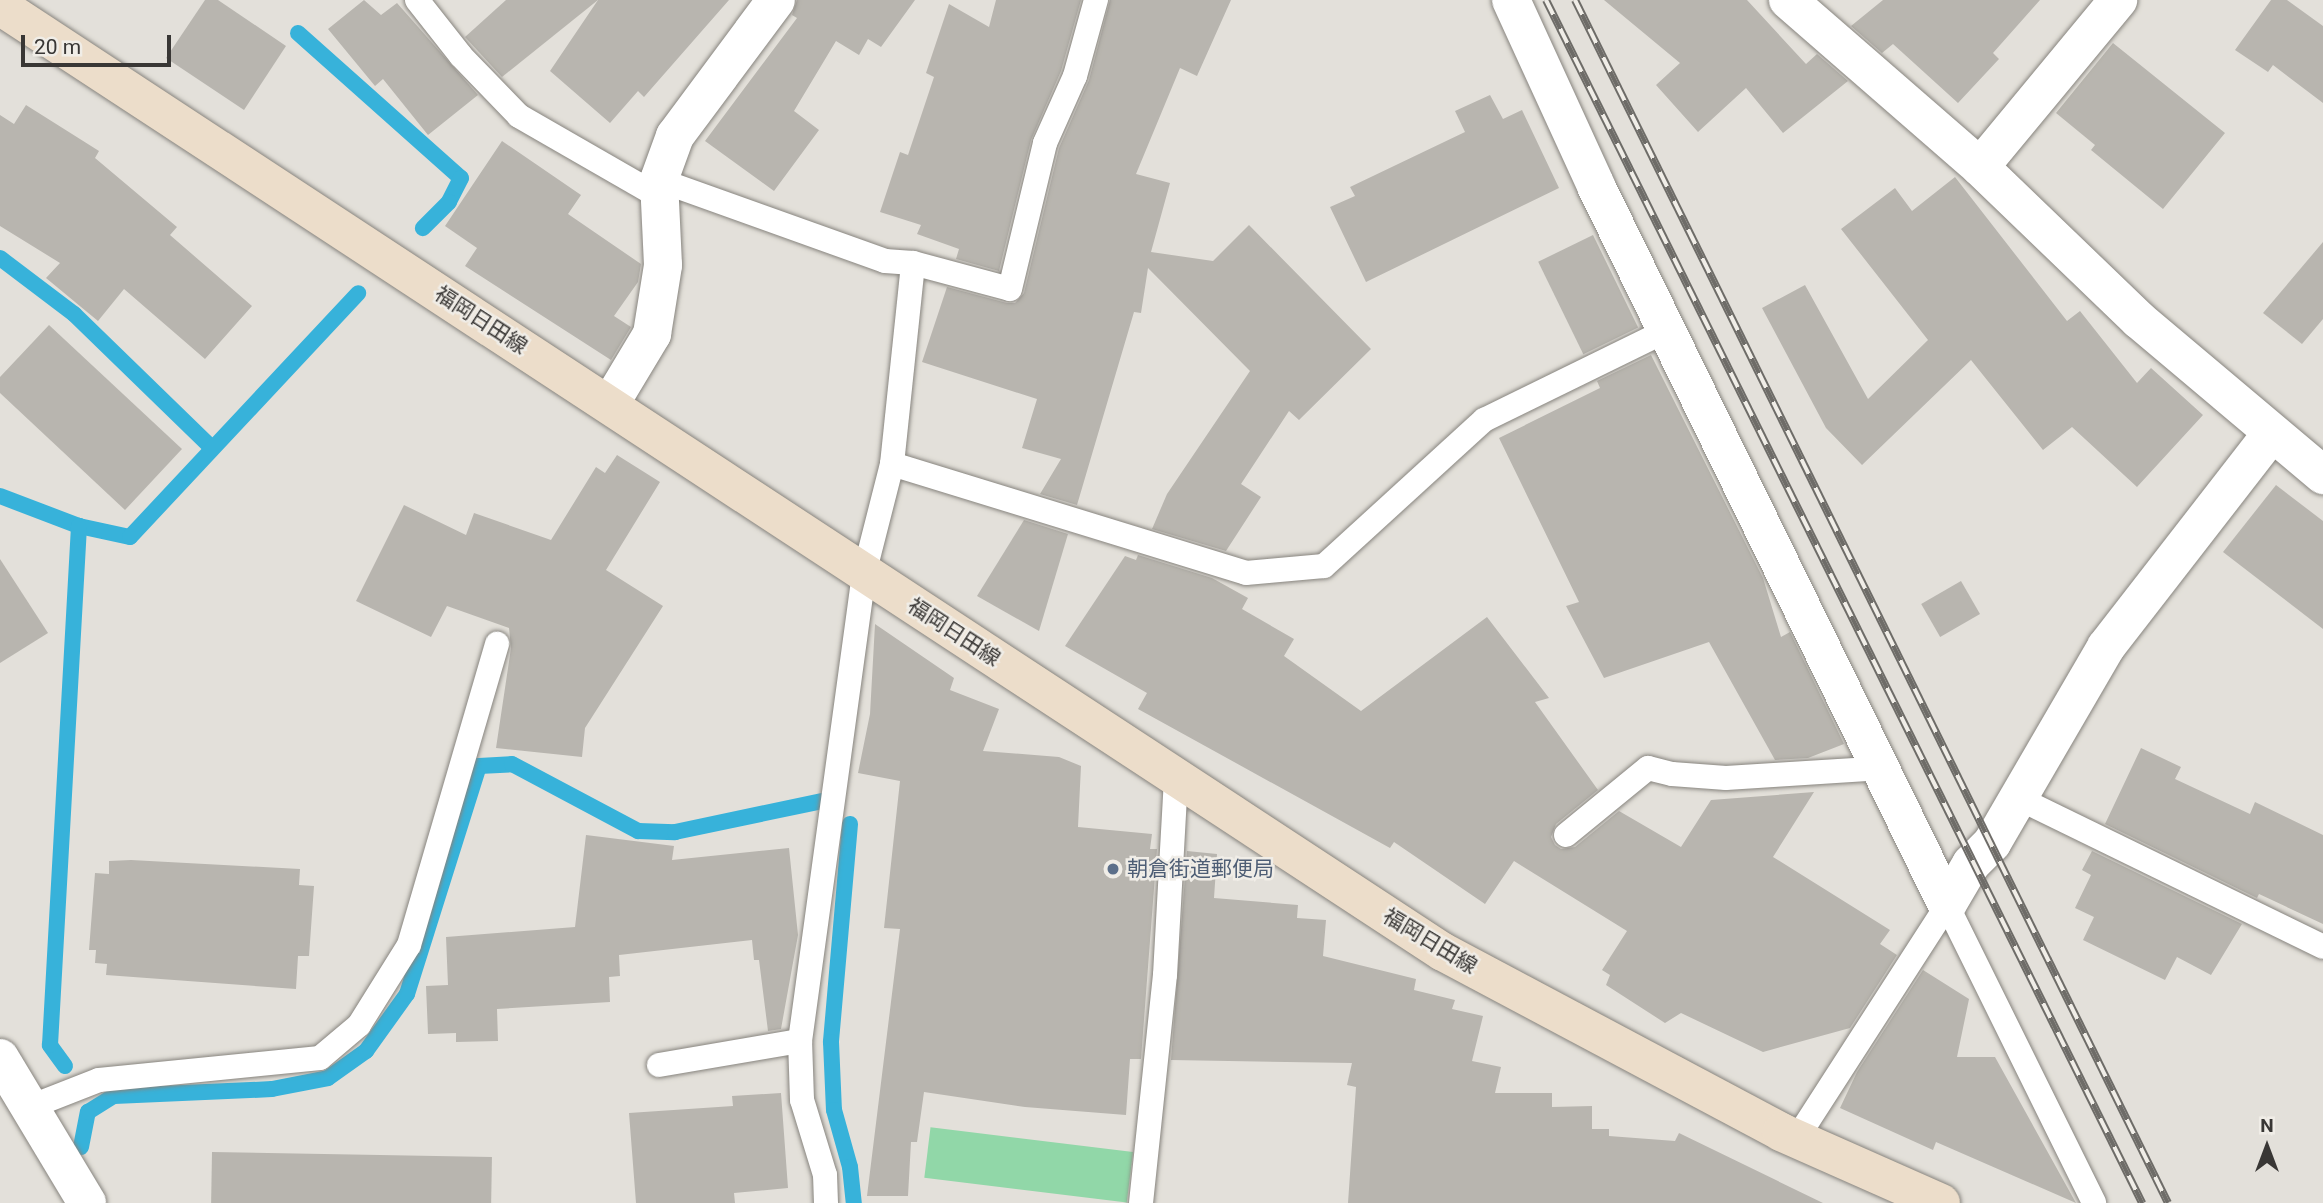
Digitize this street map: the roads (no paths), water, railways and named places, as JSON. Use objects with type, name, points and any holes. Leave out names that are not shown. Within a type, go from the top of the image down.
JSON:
[{"type":"main road","name":"福岡日田線","points":[[0,6],[1443,952],[1797,1138],[1941,1203]]},
{"type":"street","points":[[610,404],[652,334],[663,265],[659,188],[675,136],[776,0]]},
{"type":"street","points":[[1511,0],[1947,905]]},
{"type":"street","points":[[1788,0],[1980,167],[2139,320],[2271,434],[2323,475]]},
{"type":"street","points":[[1980,167],[2118,0]]},
{"type":"street","points":[[1947,905],[2018,799],[2106,647],[2271,434]]},
{"type":"street","points":[[0,1058],[30,1107],[78,1200]]},
{"type":"lane","points":[[416,0],[461,55],[519,116],[659,188],[885,261],[913,263],[1010,289],[1045,143],[1075,76],[1096,0]]},
{"type":"lane","points":[[826,1203],[825,1175],[802,1100],[800,1041],[864,574],[892,464],[913,263]]},
{"type":"lane","points":[[892,464],[1246,573],[1324,566],[1484,420],[1668,330]]},
{"type":"lane","points":[[30,1107],[99,1080],[320,1058],[359,1025],[409,945],[497,644]]},
{"type":"lane","points":[[1566,835],[1648,768],[1672,774],[1726,778],[1883,768]]},
{"type":"lane","points":[[1141,1203],[1165,975],[1176,779]]},
{"type":"lane","points":[[2018,799],[2323,947]]},
{"type":"lane","points":[[1797,1138],[1947,905]]},
{"type":"lane","points":[[1947,905],[2094,1203]]},
{"type":"lane","points":[[659,1065],[800,1041]]},
{"type":"waterway","points":[[298,33],[461,178],[449,202],[423,228]]},
{"type":"waterway","points":[[0,258],[74,314],[212,448]]},
{"type":"waterway","points":[[0,496],[79,526],[130,537],[358,293]]},
{"type":"waterway","points":[[65,1066],[50,1045],[79,526]]},
{"type":"waterway","points":[[81,1147],[88,1112],[114,1096],[272,1089],[328,1078],[366,1051],[407,994],[479,766],[512,764],[638,831],[675,832],[822,801]]},
{"type":"waterway","points":[[850,824],[831,1042],[834,1110],[850,1167],[854,1203]]},
{"type":"railway","points":[[1546,0],[2142,1203]]},
{"type":"railway","points":[[1575,0],[2168,1203]]},
{"type":"place","name":"朝倉街道郵便局","points":[[1113,869]]}]
